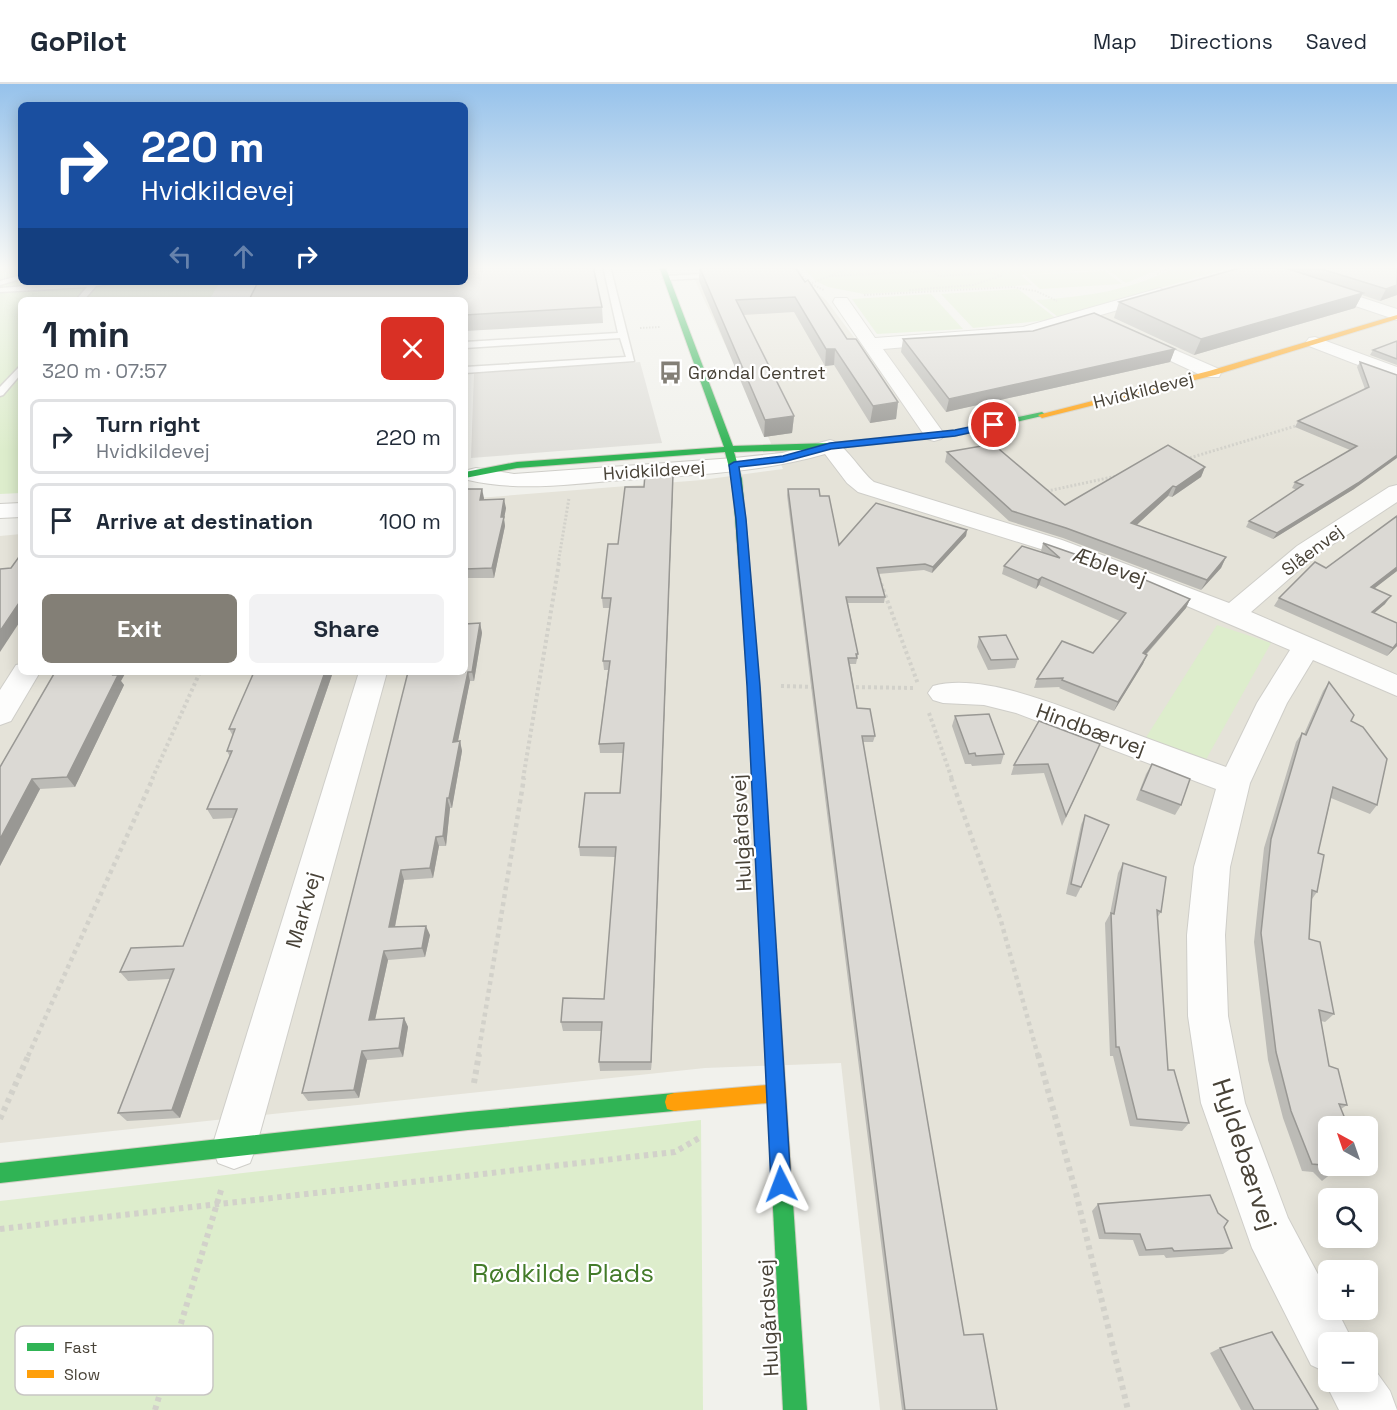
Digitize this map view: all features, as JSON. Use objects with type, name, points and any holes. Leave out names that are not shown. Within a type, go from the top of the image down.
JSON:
[{"type":"street","name":"Hulgårdsvej","points":[[685,328],[732,457],[741,519],[754,686],[795,1410]]},
{"type":"street","points":[[861,328],[934,435]]},
{"type":"street","points":[[870,344],[1004,335],[1032,328]]},
{"type":"street","name":"Hvidkildevej","points":[[1115,328],[1212,373]]},
{"type":"street","name":"Hvidkildevej","points":[[470,475],[518,465],[732,457],[783,459],[830,446],[955,433],[1052,413],[1212,373],[1360,328]]},
{"type":"street","points":[[1315,342],[1397,374]]},
{"type":"street","name":"Æblevej","points":[[830,446],[855,478],[866,487],[1053,545],[1232,614],[1397,686]]},
{"type":"street","name":"Hvidkildevej","points":[[470,475],[514,481],[572,477],[732,457]]},
{"type":"street","name":"Slåenvej","points":[[1232,614],[1306,551],[1397,492]]},
{"type":"street","points":[[0,511],[18,510]]},
{"type":"street","name":"Hyldebærvej","points":[[1307,646],[1272,703],[1234,783],[1212,867],[1206,935],[1208,1016],[1223,1103],[1269,1231],[1321,1332]]},
{"type":"street","points":[[0,714],[24,675]]},
{"type":"street","name":"Markvej","points":[[234,1147],[372,675]]},
{"type":"street","name":"Hindbærvej","points":[[935,701],[984,695],[1023,704],[1234,783]]},
{"type":"street","points":[[0,1173],[468,1121],[776,1093]]},
{"type":"street","points":[[1358,1392],[1371,1410]]},
{"type":"lane","points":[[468,370],[631,359],[621,328]]},
{"type":"lane","points":[[468,337],[518,333],[539,340]]},
{"type":"lane","points":[[468,345],[623,335]]},
{"type":"lane","points":[[2,388],[18,371]]},
{"type":"lane","points":[[2,388],[18,385]]},
{"type":"path","points":[[1184,459],[1307,422]]},
{"type":"path","points":[[1040,492],[1120,476]]},
{"type":"path","points":[[468,1121],[572,477]]},
{"type":"path","points":[[838,687],[920,688],[876,566]]},
{"type":"path","points":[[0,1119],[200,675]]},
{"type":"path","points":[[815,687],[827,687]]},
{"type":"path","points":[[935,701],[1001,921],[1076,1193],[1128,1410]]},
{"type":"path","points":[[0,1229],[675,1152],[705,1134]]},
{"type":"path","points":[[180,1326],[234,1147]]},
{"type":"path","points":[[155,1410],[160,1395]]},
{"type":"shaded area","points":[[717,328],[847,328],[856,340],[1026,328],[1397,328],[1397,1410],[880,1410],[841,1063],[705,1068],[0,1143],[0,536],[18,534],[18,675],[468,675],[468,499],[702,480],[783,469]]},
{"type":"shaded area","points":[[640,362],[662,443],[471,458],[474,373]]},
{"type":"green space","points":[[0,328],[18,328],[18,493],[0,494]]},
{"type":"green space","points":[[873,328],[963,329],[877,334]]},
{"type":"green space","points":[[1217,625],[1271,643],[1204,763],[1145,739]]},
{"type":"green space","name":"Rødkilde Plads","points":[[701,1120],[703,1410],[0,1410],[0,1201]]},
{"type":"building","points":[[726,328],[750,328],[794,416],[765,420]]},
{"type":"building","points":[[813,328],[840,328],[847,339],[856,339],[898,402],[873,406],[835,349],[826,349]]},
{"type":"building","points":[[1044,328],[1127,328],[1175,349],[949,399],[903,339],[1033,331]]},
{"type":"building","points":[[1176,328],[1240,328],[1201,339]]},
{"type":"building","points":[[1397,341],[1397,359],[1373,350]]},
{"type":"building","points":[[1360,362],[1397,375],[1397,455],[1358,483],[1277,533],[1249,521],[1303,485],[1295,482],[1357,446],[1298,421],[1369,387]]},
{"type":"building","points":[[993,444],[1065,505],[1168,445],[1205,467],[1176,487],[1173,486],[1131,523],[1226,557],[1207,580],[1066,528],[1012,511],[947,452]]},
{"type":"building","points":[[645,474],[673,474],[651,1062],[599,1062],[602,1022],[561,1022],[563,998],[604,999],[616,847],[579,847],[585,793],[620,793],[624,743],[599,744],[610,661],[603,661],[611,598],[602,598],[608,544],[618,544],[625,487],[644,487]]},
{"type":"building","points":[[468,489],[482,489],[480,500],[504,499],[501,517],[504,517],[492,568],[468,569]]},
{"type":"building","points":[[788,489],[819,489],[820,496],[829,496],[839,545],[876,503],[967,530],[933,567],[925,564],[877,568],[885,597],[846,597],[858,654],[856,654],[857,658],[848,658],[857,708],[870,709],[875,736],[862,736],[964,1335],[983,1334],[997,1410],[905,1410]]},
{"type":"building","points":[[1397,516],[1397,567],[1371,587],[1391,596],[1372,612],[1397,623],[1397,643],[1393,648],[1279,598],[1315,562],[1326,568]]},
{"type":"building","points":[[1043,543],[1129,573],[1190,599],[1143,653],[1147,655],[1118,702],[1062,680],[1063,678],[1037,679],[1062,641],[1093,653],[1126,613],[1042,577],[1038,580],[1004,566],[1022,546],[1060,558]]},
{"type":"building","points":[[18,558],[18,604],[0,631],[0,569],[11,568]]},
{"type":"building","points":[[480,623],[472,672],[468,672],[468,624]]},
{"type":"building","points":[[1006,635],[1018,659],[991,660],[979,637]]},
{"type":"building","points":[[53,675],[118,675],[67,777],[32,779],[0,839],[0,767]]},
{"type":"building","points":[[253,675],[324,675],[172,1110],[118,1113],[174,969],[120,972],[131,948],[183,946],[237,809],[207,809],[232,751],[227,751],[235,729],[229,729]]},
{"type":"building","points":[[407,675],[467,675],[453,742],[460,741],[449,798],[447,798],[443,836],[436,837],[430,868],[401,870],[389,927],[426,926],[422,948],[384,951],[369,1020],[404,1018],[399,1048],[362,1051],[354,1090],[302,1093]]},
{"type":"building","points":[[1329,682],[1354,715],[1351,721],[1363,727],[1387,759],[1377,805],[1333,787],[1318,853],[1324,855],[1317,892],[1312,890],[1309,939],[1320,942],[1334,1014],[1319,1010],[1329,1066],[1338,1069],[1347,1105],[1339,1104],[1344,1116],[1318,1116],[1318,1165],[1312,1164],[1291,1111],[1276,1052],[1261,933],[1271,839],[1302,733],[1306,735]]},
{"type":"building","points":[[989,714],[1004,754],[976,756],[975,753],[969,754],[955,716]]},
{"type":"building","points":[[1039,721],[1100,744],[1066,816],[1048,764],[1014,765]]},
{"type":"building","points":[[1152,764],[1190,779],[1181,805],[1141,790]]},
{"type":"building","points":[[1085,815],[1109,825],[1081,887],[1071,884]]},
{"type":"building","points":[[1123,863],[1166,877],[1161,912],[1157,910],[1168,1070],[1174,1070],[1189,1123],[1137,1119],[1119,1047],[1116,1047],[1111,913],[1114,914]]},
{"type":"building","points":[[1210,1195],[1218,1213],[1228,1221],[1224,1227],[1232,1248],[1146,1250],[1140,1234],[1105,1233],[1098,1204]]},
{"type":"building","points":[[1272,1332],[1318,1409],[1254,1410],[1220,1348]]},
{"type":"traffic: fast","points":[[685,328],[725,435],[737,479],[754,686],[768,942]]},
{"type":"traffic: fast","points":[[468,474],[517,465],[729,449],[830,446],[955,433],[1042,415]]},
{"type":"traffic: fast","points":[[0,1173],[468,1121],[674,1102]]},
{"type":"traffic: fast","points":[[782,1188],[795,1410]]},
{"type":"traffic: slow","points":[[1042,415],[1212,373],[1361,328]]},
{"type":"traffic: slow","points":[[768,942],[782,1188]]},
{"type":"traffic: slow","points":[[674,1102],[776,1093]]},
{"type":"place","name":"Grøndal Centret","points":[[670,372]]},
{"type":"route","points":[[781,1184],[754,686],[741,519],[734,465],[783,459],[830,446],[955,433],[994,425]]}]
